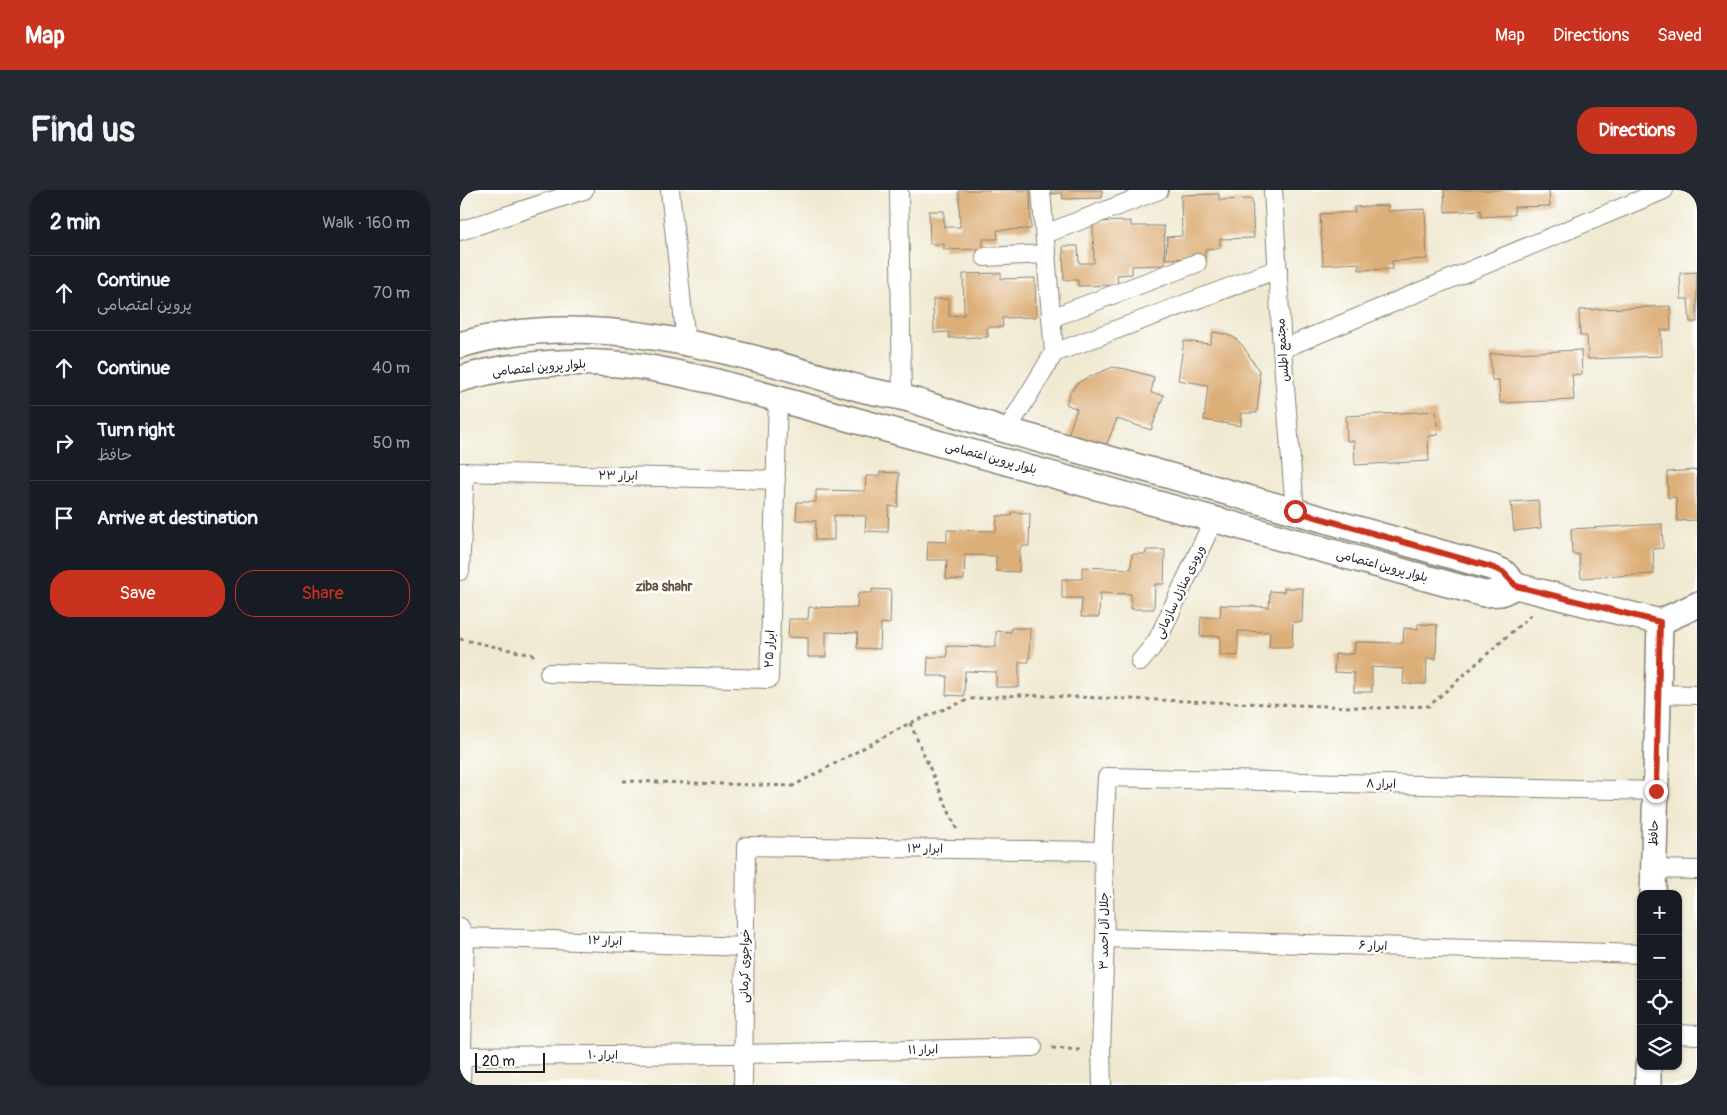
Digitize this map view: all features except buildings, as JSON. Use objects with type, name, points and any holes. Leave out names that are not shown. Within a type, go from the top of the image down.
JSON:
[{"type":"street","points":[[460,231],[584,190]]},
{"type":"street","points":[[670,190],[686,342]]},
{"type":"street","points":[[899,190],[902,397]]},
{"type":"street","points":[[1007,430],[1054,353],[1041,190]]},
{"type":"street","points":[[1045,234],[1159,190]]},
{"type":"street","name":"مجتمع اطلس","points":[[1273,190],[1282,349],[1295,511]]},
{"type":"street","points":[[1282,349],[1664,190]]},
{"type":"street","points":[[985,258],[1047,254]]},
{"type":"street","points":[[1052,318],[1197,263]]},
{"type":"street","points":[[1054,353],[1278,269]]},
{"type":"street","points":[[460,345],[482,338],[573,329],[631,334],[686,342],[772,363],[874,393],[902,397],[1007,430],[1491,567],[1503,572],[1516,586],[1660,622],[1697,605]]},
{"type":"street","name":"بلوار پروین اعتصامی","points":[[460,379],[513,368],[562,363],[606,363],[647,368],[713,381],[1484,594],[1501,593],[1516,586]]},
{"type":"street","name":"ابرار ۲۵","points":[[549,673],[769,679],[778,399]]},
{"type":"street","points":[[460,571],[462,472]]},
{"type":"street","name":"ابرار ۲۳","points":[[462,472],[776,480]]},
{"type":"street","name":"ورودی منازل سازمانی","points":[[1140,662],[1157,641],[1214,519]]},
{"type":"street","name":"حافظ","points":[[1653,890],[1660,622]]},
{"type":"street","points":[[1658,694],[1697,694]]},
{"type":"street","name":"ابرار ۸","points":[[1107,777],[1656,791]]},
{"type":"street","name":"جلال آل احمد ۳","points":[[1102,1085],[1101,1051],[1105,938],[1103,851],[1107,777]]},
{"type":"street","name":"ابرار ۱۳","points":[[746,846],[1103,851]]},
{"type":"street","name":"خواجوی کرمانی","points":[[743,1085],[746,846]]},
{"type":"street","points":[[1654,869],[1697,870]]},
{"type":"street","points":[[461,1085],[462,932]]},
{"type":"street","name":"ابرار ۱۲","points":[[462,932],[746,947]]},
{"type":"street","name":"ابرار ۶","points":[[1105,938],[1637,954]]},
{"type":"street","points":[[1682,1034],[1697,1035]]},
{"type":"street","name":"ابرار ۱۱","points":[[744,1054],[1033,1047]]},
{"type":"street","name":"ابرار ۱۰","points":[[462,1056],[744,1054]]},
{"type":"street","points":[[1648,1070],[1648,1085]]},
{"type":"path","points":[[623,781],[793,786],[910,723],[970,699],[1020,695],[1380,708],[1429,706],[1553,595]]},
{"type":"path","points":[[460,639],[546,658],[549,673]]},
{"type":"path","points":[[910,723],[965,849]]},
{"type":"path","points":[[1033,1047],[1101,1051]]},
{"type":"district","name":"ziba shahr","points":[[664,586]]},
{"type":"route","points":[[1295,511],[1491,567],[1503,572],[1516,586],[1660,622],[1656,791]]}]
